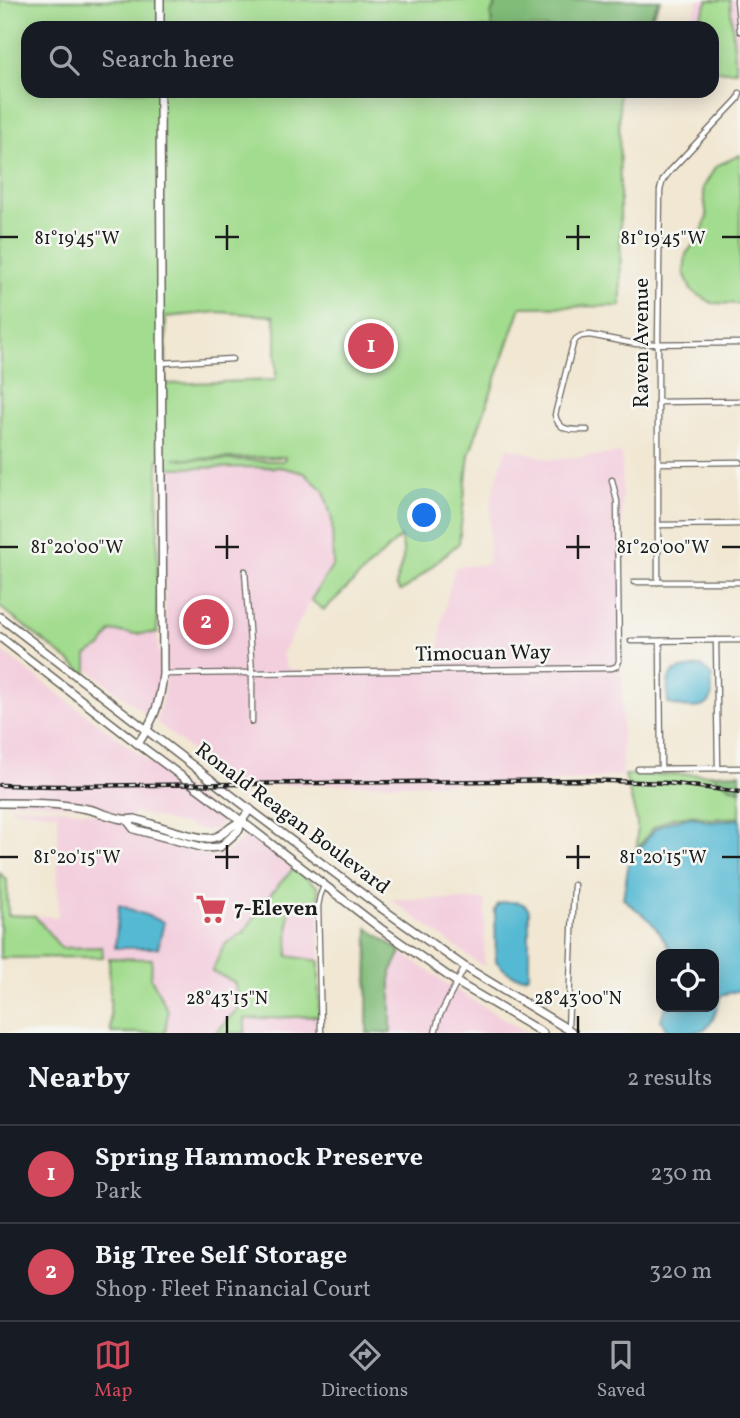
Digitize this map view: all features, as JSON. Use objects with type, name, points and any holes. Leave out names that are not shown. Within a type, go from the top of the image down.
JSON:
[{"type":"main road","points":[[160,0],[160,21]]},
{"type":"main road","points":[[138,744],[152,723],[160,698],[163,674],[160,98]]},
{"type":"main road","name":"Ronald Reagan Boulevard","points":[[0,617],[381,908],[466,967],[570,1032]]},
{"type":"main road","name":"Ronald Reagan Boulevard","points":[[0,637],[324,886],[457,983],[542,1033]]},
{"type":"main road","points":[[0,803],[87,809],[127,820],[134,829],[205,848],[220,847],[237,833],[250,809]]},
{"type":"street","points":[[737,0],[740,31]]},
{"type":"street","name":"Raven Avenue","points":[[658,582],[659,202],[663,180],[739,100],[740,93]]},
{"type":"street","points":[[587,430],[567,430],[559,425],[555,415],[570,357],[576,339],[581,336],[590,334],[629,343],[740,343]]},
{"type":"street","points":[[160,363],[232,359]]},
{"type":"street","points":[[658,402],[740,401]]},
{"type":"street","points":[[658,463],[740,462]]},
{"type":"street","name":"Timocuan Way","points":[[163,674],[596,669],[617,666],[617,501],[612,480]]},
{"type":"street","points":[[658,525],[740,524]]},
{"type":"street","points":[[245,571],[252,673],[252,722]]},
{"type":"street","points":[[634,582],[740,582]]},
{"type":"street","points":[[716,640],[718,768]]},
{"type":"street","points":[[631,641],[740,640]]},
{"type":"street","points":[[660,641],[661,768]]},
{"type":"street","points":[[638,769],[740,768]]},
{"type":"street","points":[[570,1032],[574,885]]},
{"type":"street","points":[[321,1033],[318,906],[324,886]]},
{"type":"street","points":[[435,1033],[439,1017],[466,967]]},
{"type":"shaded area","points":[[699,0],[740,0],[740,72],[719,69],[719,21],[689,21]]},
{"type":"shaded area","points":[[508,447],[551,460],[622,453],[622,774],[625,775],[549,783],[234,785],[156,722],[166,674],[164,468],[281,467],[304,473],[324,491],[332,520],[333,565],[282,654],[287,668],[305,672],[439,669],[441,624],[455,567],[488,564],[491,500]]},
{"type":"shaded area","points":[[111,631],[157,633],[160,674],[158,696],[151,718],[77,660],[102,646]]},
{"type":"shaded area","points":[[0,650],[224,818],[218,827],[209,831],[134,812],[132,817],[126,818],[87,807],[0,800]]},
{"type":"shaded area","points":[[11,806],[87,812],[124,822],[129,830],[175,847],[207,855],[223,855],[248,836],[293,869],[274,890],[244,933],[224,945],[212,970],[235,982],[240,1007],[216,1033],[165,1033],[168,1011],[151,978],[151,960],[103,957],[102,947],[61,948],[35,916],[58,915],[58,815],[11,809]]},
{"type":"shaded area","points":[[390,899],[485,900],[484,966],[480,964]]},
{"type":"shaded area","points":[[289,903],[319,904],[319,961],[288,957]]},
{"type":"shaded area","points":[[401,952],[451,987],[527,1033],[391,1033],[391,972]]},
{"type":"shaded area","points":[[319,1016],[319,1033],[245,1033],[244,1019]]},
{"type":"green space","points":[[0,0],[661,0],[650,21],[21,21],[21,98],[619,98],[621,306],[521,307],[469,455],[459,543],[401,591],[396,586],[403,557],[400,537],[324,610],[311,600],[333,565],[332,520],[324,491],[304,473],[281,467],[164,468],[164,459],[158,459],[157,633],[111,631],[102,646],[87,655],[87,675],[0,607]],"holes":[[[218,312],[274,316],[276,380],[166,384],[166,317]],[[285,457],[282,461],[173,459]]]},
{"type":"green space","points":[[498,0],[659,0],[648,21],[492,21],[491,13]]},
{"type":"green space","points":[[708,0],[730,0],[736,71],[719,71],[719,21],[698,21]]},
{"type":"green space","points":[[740,155],[740,304],[712,303],[691,290],[684,272],[686,254],[700,236],[707,218],[703,188],[716,166]]},
{"type":"green space","points":[[740,773],[740,790],[710,774]]},
{"type":"green space","points":[[710,774],[740,790],[740,817],[710,819],[693,815],[671,818],[653,828],[637,849],[637,822],[625,775]]},
{"type":"green space","points":[[293,869],[318,887],[319,904],[289,903],[288,956],[319,961],[319,1016],[245,1019],[245,1033],[216,1033],[240,1006],[234,982],[212,971],[224,945],[244,932],[274,890]]},
{"type":"green space","points":[[0,873],[7,881],[8,915],[35,916],[61,948],[102,947],[103,957],[0,958]]},
{"type":"green space","points":[[368,928],[401,952],[391,972],[391,1033],[367,1033]]},
{"type":"green space","points":[[109,958],[152,959],[151,978],[168,1011],[165,1033],[111,1033]]},
{"type":"water","points":[[702,666],[712,676],[712,697],[708,703],[691,708],[668,703],[668,683],[673,673]]},
{"type":"water","points":[[693,817],[710,822],[740,819],[740,989],[721,995],[719,1001],[719,949],[669,949],[655,926],[623,898],[629,862],[655,829],[671,821]]},
{"type":"water","points":[[498,904],[522,904],[529,911],[529,975],[524,977],[511,974],[496,961],[495,910]]},
{"type":"water","points":[[119,905],[164,922],[158,948],[115,948]]},
{"type":"water","points":[[663,1012],[716,1012],[710,1024],[699,1031],[668,1033],[661,1020]]},
{"type":"railway","points":[[0,785],[582,780],[667,783],[740,792]]},
{"type":"place","name":"Spring Hammock Preserve","points":[[371,346]]},
{"type":"place","name":"Big Tree Self Storage","points":[[206,622]]},
{"type":"place","name":"7-Eleven","points":[[211,909]]}]
